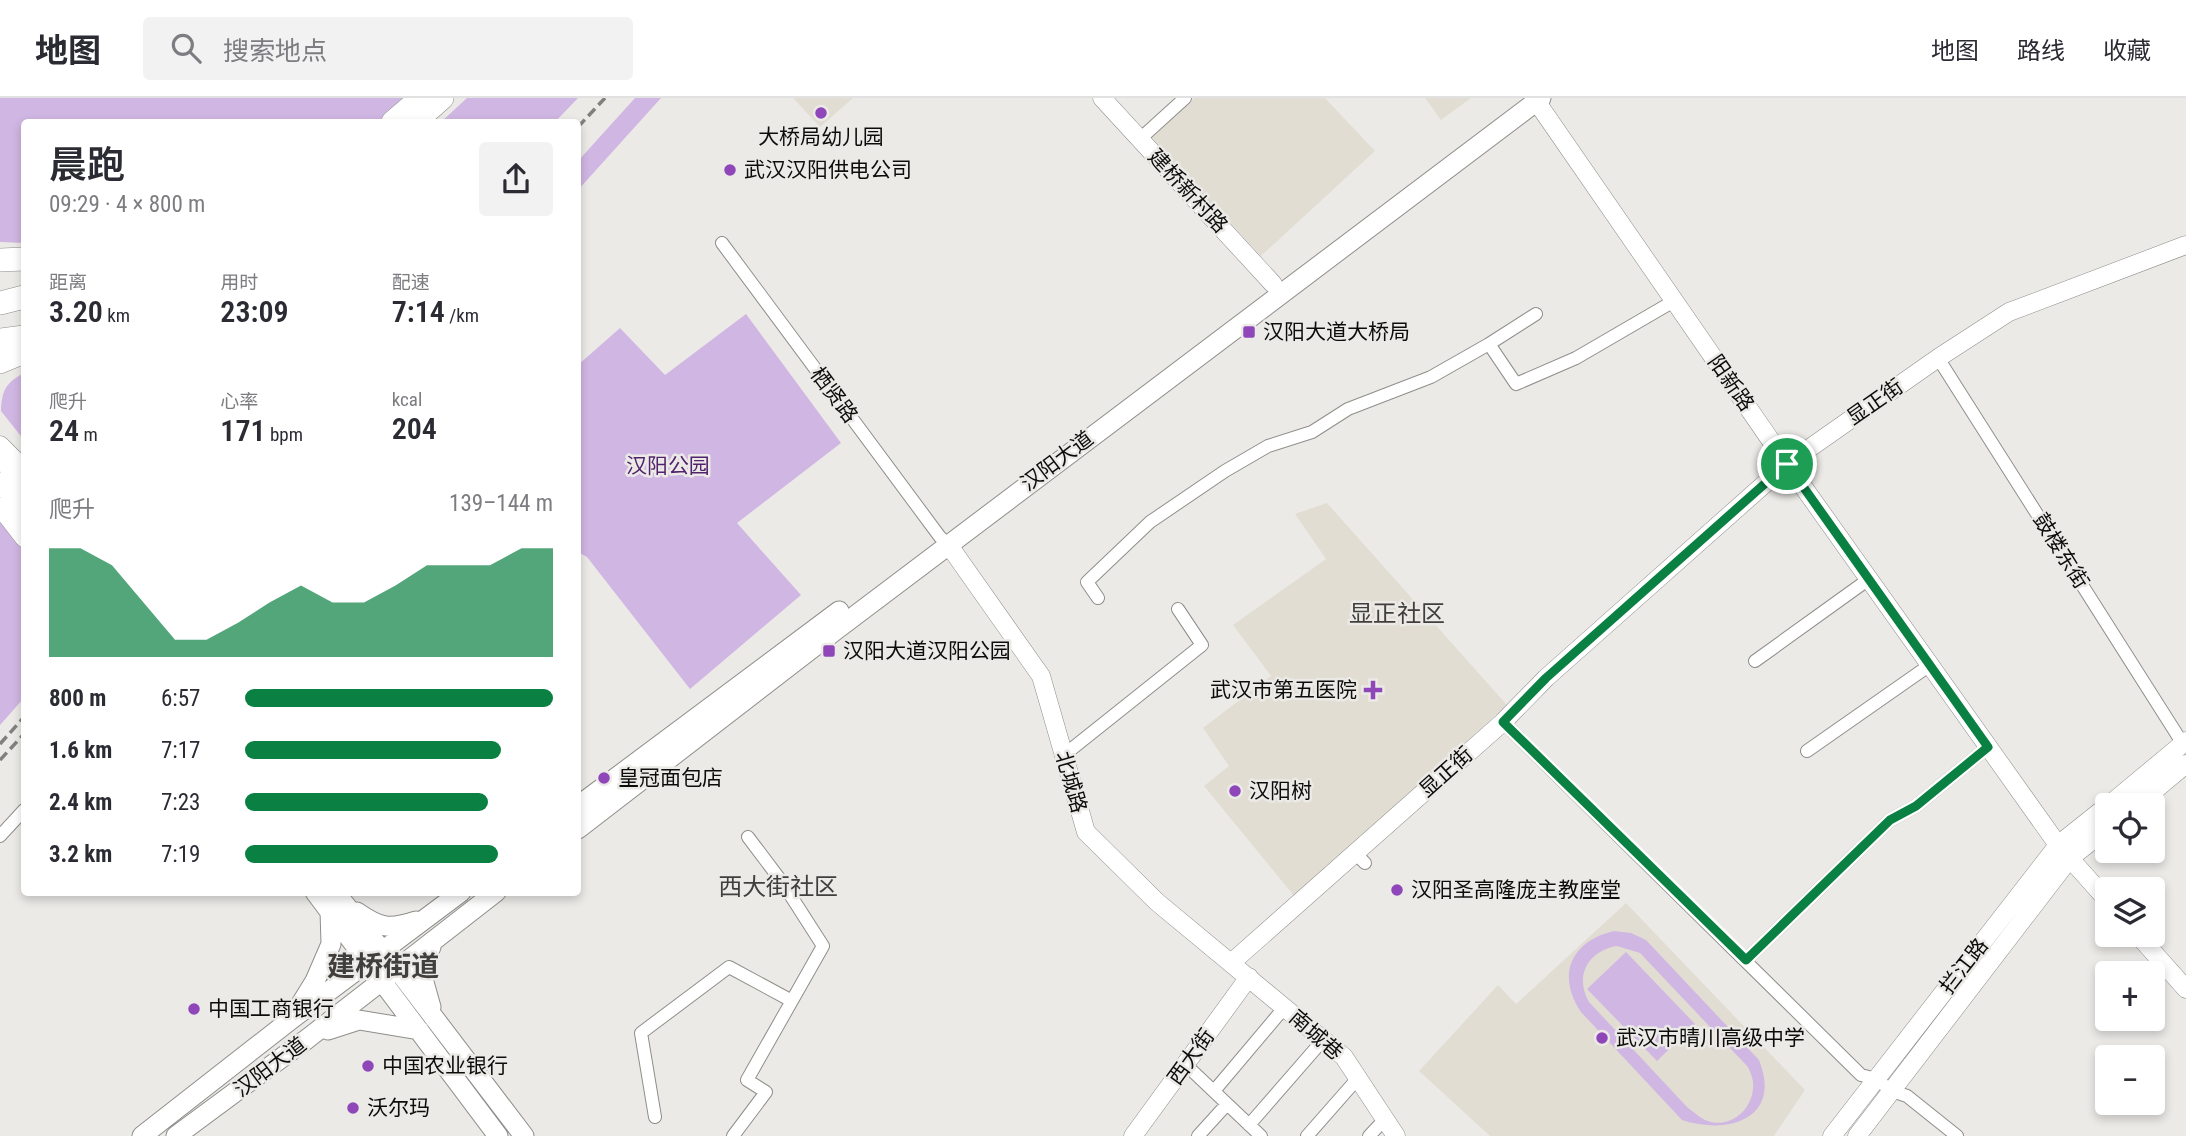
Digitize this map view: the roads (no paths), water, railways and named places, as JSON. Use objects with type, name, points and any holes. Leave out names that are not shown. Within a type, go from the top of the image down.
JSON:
[{"type":"highway","points":[[396,119],[421,98]]},
{"type":"highway","points":[[418,119],[442,98]]},
{"type":"highway","points":[[0,303],[21,298]]},
{"type":"highway","points":[[0,340],[21,337]]},
{"type":"highway","points":[[0,362],[21,353]]},
{"type":"main road","name":"汉阳大道","points":[[581,827],[1273,284],[1532,99]]},
{"type":"main road","name":"汉阳大道","points":[[581,804],[944,541],[1532,99]]},
{"type":"main road","points":[[0,456],[21,483]]},
{"type":"main road","points":[[0,482],[21,508]]},
{"type":"main road","name":"汉阳大道","points":[[142,1136],[456,896]]},
{"type":"main road","name":"汉阳大道","points":[[176,1136],[307,1039],[491,896]]},
{"type":"main road","points":[[335,902],[384,928],[407,924],[432,914]]},
{"type":"main road","points":[[335,902],[427,1025],[498,1136]]},
{"type":"main road","points":[[293,1018],[315,981],[331,944],[335,902]]},
{"type":"main road","points":[[446,931],[429,950],[420,968],[427,1025],[524,1136]]},
{"type":"main road","points":[[307,1039],[359,1020],[427,1025]]},
{"type":"street","name":"建桥新村路","points":[[1102,98],[1273,284]]},
{"type":"street","points":[[1140,139],[1185,98]]},
{"type":"street","name":"阳新路","points":[[1532,99],[1988,747],[2064,852],[2095,887]]},
{"type":"street","name":"栖贤路","points":[[722,243],[944,541]]},
{"type":"street","name":"显正街","points":[[1231,963],[1360,858],[1557,668],[1787,464],[1938,358],[2009,312],[2186,244]]},
{"type":"street","points":[[1489,344],[1516,384],[1576,358],[1674,301]]},
{"type":"street","points":[[1098,598],[1087,582],[1150,522],[1225,471],[1268,446],[1312,432],[1348,409],[1432,377],[1536,314]]},
{"type":"street","name":"鼓楼东街","points":[[1938,358],[2185,743]]},
{"type":"street","points":[[0,445],[21,467]]},
{"type":"street","points":[[0,508],[21,534]]},
{"type":"street","name":"北城路","points":[[944,541],[1041,676],[1086,832],[1157,902],[1248,977]]},
{"type":"street","points":[[1755,661],[1869,579]]},
{"type":"street","points":[[1063,755],[1202,645],[1178,610]]},
{"type":"street","points":[[1807,751],[1930,665]]},
{"type":"street","points":[[1503,722],[1861,1075],[1876,1079],[1892,1091],[1907,1096],[1957,1136]]},
{"type":"street","name":"拦江路","points":[[2124,793],[2185,743]]},
{"type":"street","points":[[1746,960],[1890,820],[1916,806],[1988,747]]},
{"type":"street","points":[[2151,793],[2186,764]]},
{"type":"street","points":[[0,836],[21,813]]},
{"type":"street","name":"拦江路","points":[[1832,1136],[2064,852],[2095,820]]},
{"type":"street","name":"拦江路","points":[[1857,1136],[2064,852],[2095,835]]},
{"type":"street","points":[[733,1136],[766,1092],[747,1080],[823,946],[748,837]]},
{"type":"street","points":[[2149,947],[2186,989]]},
{"type":"street","points":[[655,1117],[641,1033],[729,967],[792,1001]]},
{"type":"street","name":"南城巷","points":[[1248,977],[1344,1057],[1396,1136]]},
{"type":"street","name":"西大街","points":[[1133,1136],[1248,977]]},
{"type":"street","points":[[1214,1091],[1284,1007]]},
{"type":"street","points":[[1249,1125],[1323,1040]]},
{"type":"street","points":[[1185,1064],[1261,1136]]},
{"type":"street","points":[[1307,1136],[1358,1078]]},
{"type":"street","points":[[1198,1136],[1227,1104]]},
{"type":"street","points":[[1369,1136],[1385,1119]]},
{"type":"railway","points":[[581,124],[605,98]]},
{"type":"railway","points":[[0,744],[21,720]]},
{"type":"railway","points":[[0,760],[21,737]]},
{"type":"place","name":"大桥局幼儿园","points":[[821,113]]},
{"type":"place","name":"武汉汉阳供电公司","points":[[730,170]]},
{"type":"place","name":"汉阳大道大桥局","points":[[1249,332]]},
{"type":"place","name":"汉阳大道汉阳公园","points":[[829,651]]},
{"type":"place","name":"武汉市第五医院","points":[[1373,690]]},
{"type":"place","name":"皇冠面包店","points":[[604,778]]},
{"type":"place","name":"汉阳树","points":[[1235,791]]},
{"type":"place","name":"汉阳圣高隆庞主教座堂","points":[[1397,890]]},
{"type":"place","name":"中国工商银行","points":[[194,1009]]},
{"type":"place","name":"武汉市晴川高级中学","points":[[1602,1038]]},
{"type":"place","name":"中国农业银行","points":[[368,1066]]},
{"type":"place","name":"沃尔玛","points":[[353,1108]]},
{"type":"district","name":"显正社区","points":[[1397,614]]},
{"type":"district","name":"西大街社区","points":[[778,887]]},
{"type":"district","name":"建桥街道","points":[[383,966]]},
{"type":"park label","name":"汉阳公园","points":[[668,466]]}]
